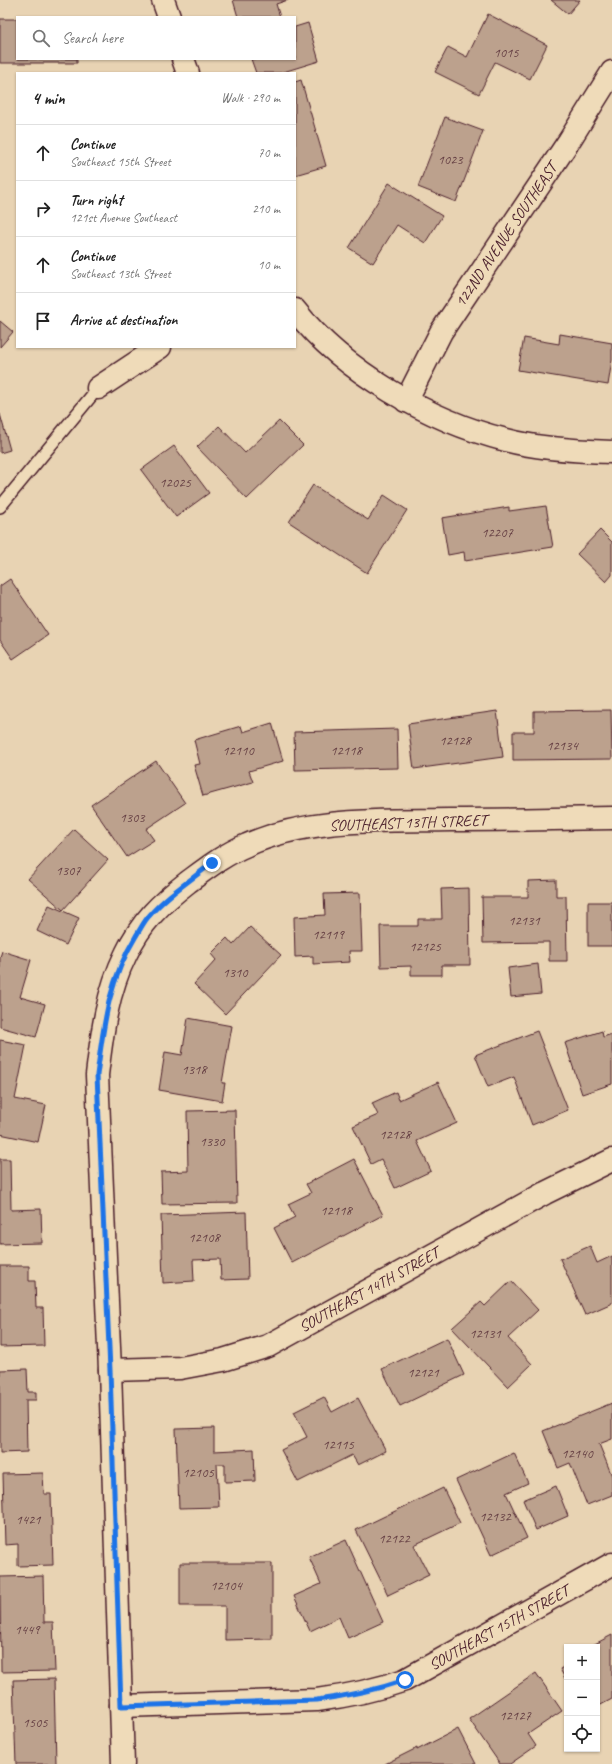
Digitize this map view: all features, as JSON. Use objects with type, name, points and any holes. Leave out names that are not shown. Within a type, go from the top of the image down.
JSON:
[{"type":"street","points":[[163,0],[169,16]]},
{"type":"street","points":[[183,60],[188,72]]},
{"type":"street","name":"122ND AVENUE SOUTHEAST","points":[[406,401],[442,332],[569,141],[612,72]]},
{"type":"street","points":[[296,311],[306,324],[350,364],[406,401],[454,424],[507,441],[572,450],[612,452]]},
{"type":"street","points":[[98,388],[158,348]]},
{"type":"street","name":"SOUTHEAST 13TH STREET","points":[[123,1764],[110,1370],[97,1075],[103,1027],[111,989],[126,953],[149,916],[174,892],[212,863],[247,844],[291,831],[348,822],[612,818]]},
{"type":"street","name":"SOUTHEAST 14TH STREET","points":[[110,1370],[180,1368],[223,1360],[268,1346],[545,1193],[612,1160]]},
{"type":"street","name":"SOUTHEAST 15TH STREET","points":[[121,1706],[317,1700],[347,1696],[374,1690],[405,1680],[612,1564]]},
{"type":"lane","points":[[0,507],[98,388]]},
{"type":"building","points":[[233,0],[288,0],[276,4],[280,16],[238,16]]},
{"type":"building","points":[[551,0],[580,0],[568,14]]},
{"type":"building","points":[[488,14],[547,45],[530,79],[495,62],[479,94],[435,72],[448,47],[467,57]]},
{"type":"building","points":[[0,19],[16,19],[16,60],[77,60],[77,63],[0,63]]},
{"type":"building","points":[[308,23],[319,61],[283,72],[256,72],[251,60],[296,60],[296,27]]},
{"type":"building","points":[[301,80],[326,166],[296,175],[296,82]]},
{"type":"building","points":[[445,117],[483,131],[456,202],[418,187]]},
{"type":"building","points":[[389,183],[442,216],[425,243],[397,225],[373,263],[349,248]]},
{"type":"building","points":[[0,321],[13,332],[0,347]]},
{"type":"building","points":[[560,334],[612,343],[612,360],[608,385],[518,370],[524,338],[559,344]]},
{"type":"building","points":[[0,414],[10,450],[0,453]]},
{"type":"building","points":[[279,421],[303,445],[247,499],[197,447],[219,426],[245,453]]},
{"type":"building","points":[[174,446],[209,493],[176,517],[141,470]]},
{"type":"building","points":[[313,485],[368,520],[384,495],[407,510],[367,573],[289,522]]},
{"type":"building","points":[[546,506],[553,547],[465,561],[464,552],[448,555],[442,518],[509,507],[509,511]]},
{"type":"building","points":[[600,530],[612,542],[612,575],[606,582],[577,554]]},
{"type":"building","points":[[10,579],[48,635],[13,659],[0,640],[0,586]]},
{"type":"building","points":[[611,710],[612,759],[513,760],[513,732],[534,732],[534,711]]},
{"type":"building","points":[[497,711],[503,757],[414,769],[408,724]]},
{"type":"building","points":[[272,723],[283,761],[249,771],[253,782],[203,796],[194,765],[200,764],[194,740],[241,726],[243,732]]},
{"type":"building","points":[[397,729],[398,768],[295,770],[294,732]]},
{"type":"building","points":[[156,761],[185,803],[146,829],[154,840],[127,857],[91,805]]},
{"type":"building","points":[[74,829],[108,860],[63,910],[28,879]]},
{"type":"building","points":[[556,880],[556,896],[566,896],[567,961],[549,961],[549,942],[483,943],[482,897],[528,897],[528,881]]},
{"type":"building","points":[[469,888],[470,965],[442,965],[442,975],[411,975],[411,966],[381,967],[380,926],[418,926],[418,919],[442,919],[441,889]]},
{"type":"building","points":[[360,893],[362,951],[349,951],[350,962],[313,964],[313,956],[295,957],[294,917],[325,915],[324,894]]},
{"type":"building","points":[[588,902],[612,902],[612,946],[588,946]]},
{"type":"building","points":[[49,905],[79,918],[66,945],[37,931]]},
{"type":"building","points":[[250,927],[281,955],[225,1014],[194,984],[216,960],[211,954],[227,938],[233,945]]},
{"type":"building","points":[[2,951],[31,960],[20,997],[45,1004],[36,1037],[0,1027],[0,957]]},
{"type":"building","points":[[538,964],[541,994],[511,997],[508,968]]},
{"type":"building","points":[[188,1018],[232,1026],[222,1083],[225,1083],[222,1101],[159,1090],[165,1052],[182,1055]]},
{"type":"building","points":[[537,1031],[568,1110],[532,1125],[514,1077],[488,1087],[475,1055]]},
{"type":"building","points":[[602,1031],[603,1037],[612,1034],[612,1084],[582,1094],[565,1043]]},
{"type":"building","points":[[0,1040],[26,1045],[15,1099],[46,1105],[38,1142],[0,1134]]},
{"type":"building","points":[[438,1082],[457,1123],[417,1141],[431,1171],[395,1188],[381,1159],[371,1164],[353,1126],[378,1115],[372,1103],[396,1092],[399,1100]]},
{"type":"building","points":[[235,1110],[237,1203],[162,1204],[161,1172],[188,1171],[187,1111]]},
{"type":"building","points":[[0,1159],[10,1159],[11,1210],[41,1209],[42,1243],[0,1244]]},
{"type":"building","points":[[354,1159],[383,1215],[292,1263],[274,1228],[295,1217],[288,1204],[311,1193],[306,1184]]},
{"type":"building","points":[[246,1212],[248,1279],[221,1280],[220,1259],[193,1260],[194,1281],[163,1283],[161,1215]]},
{"type":"building","points":[[590,1246],[597,1263],[612,1256],[612,1303],[585,1315],[560,1259]]},
{"type":"building","points":[[0,1266],[29,1266],[29,1281],[35,1281],[36,1308],[43,1308],[44,1346],[0,1347]]},
{"type":"building","points":[[511,1281],[538,1310],[508,1338],[532,1364],[508,1387],[452,1328],[481,1302],[485,1306]]},
{"type":"building","points":[[447,1338],[464,1375],[400,1406],[382,1369]]},
{"type":"building","points":[[27,1369],[28,1392],[36,1392],[36,1400],[26,1400],[27,1452],[0,1453],[0,1370]]},
{"type":"building","points":[[324,1397],[332,1412],[358,1398],[386,1451],[358,1465],[352,1455],[298,1482],[281,1450],[307,1437],[294,1412]]},
{"type":"building","points":[[612,1403],[612,1439],[599,1444],[612,1476],[612,1495],[587,1505],[570,1463],[558,1468],[543,1431]]},
{"type":"building","points":[[214,1428],[214,1451],[254,1449],[255,1481],[225,1482],[225,1464],[217,1464],[219,1507],[179,1508],[176,1429]]},
{"type":"building","points":[[514,1453],[528,1483],[506,1493],[527,1538],[491,1555],[456,1480]]},
{"type":"building","points":[[43,1473],[44,1494],[51,1494],[53,1565],[18,1566],[18,1544],[5,1545],[3,1474]]},
{"type":"building","points":[[556,1486],[568,1516],[536,1530],[523,1500]]},
{"type":"building","points":[[443,1488],[460,1523],[414,1545],[429,1575],[388,1595],[356,1530]]},
{"type":"building","points":[[346,1540],[383,1622],[348,1638],[339,1617],[310,1631],[294,1596],[321,1584],[309,1557]]},
{"type":"building","points":[[180,1563],[272,1563],[272,1639],[225,1640],[225,1606],[180,1606]]},
{"type":"building","points":[[43,1576],[44,1622],[53,1622],[55,1671],[1,1672],[0,1577]]},
{"type":"building","points":[[612,1635],[612,1699],[600,1705],[600,1644],[595,1644]]},
{"type":"building","points":[[564,1667],[564,1676],[560,1669]]},
{"type":"building","points":[[536,1673],[562,1711],[528,1734],[536,1746],[510,1764],[500,1764],[469,1719]]},
{"type":"building","points":[[54,1679],[56,1764],[16,1764],[13,1680]]},
{"type":"building","points":[[458,1729],[476,1764],[385,1764],[417,1748],[417,1750]]},
{"type":"route","points":[[212,863],[174,892],[149,916],[126,953],[111,989],[103,1027],[97,1075],[110,1370],[121,1706],[317,1700],[347,1696],[374,1690],[405,1680]]}]
